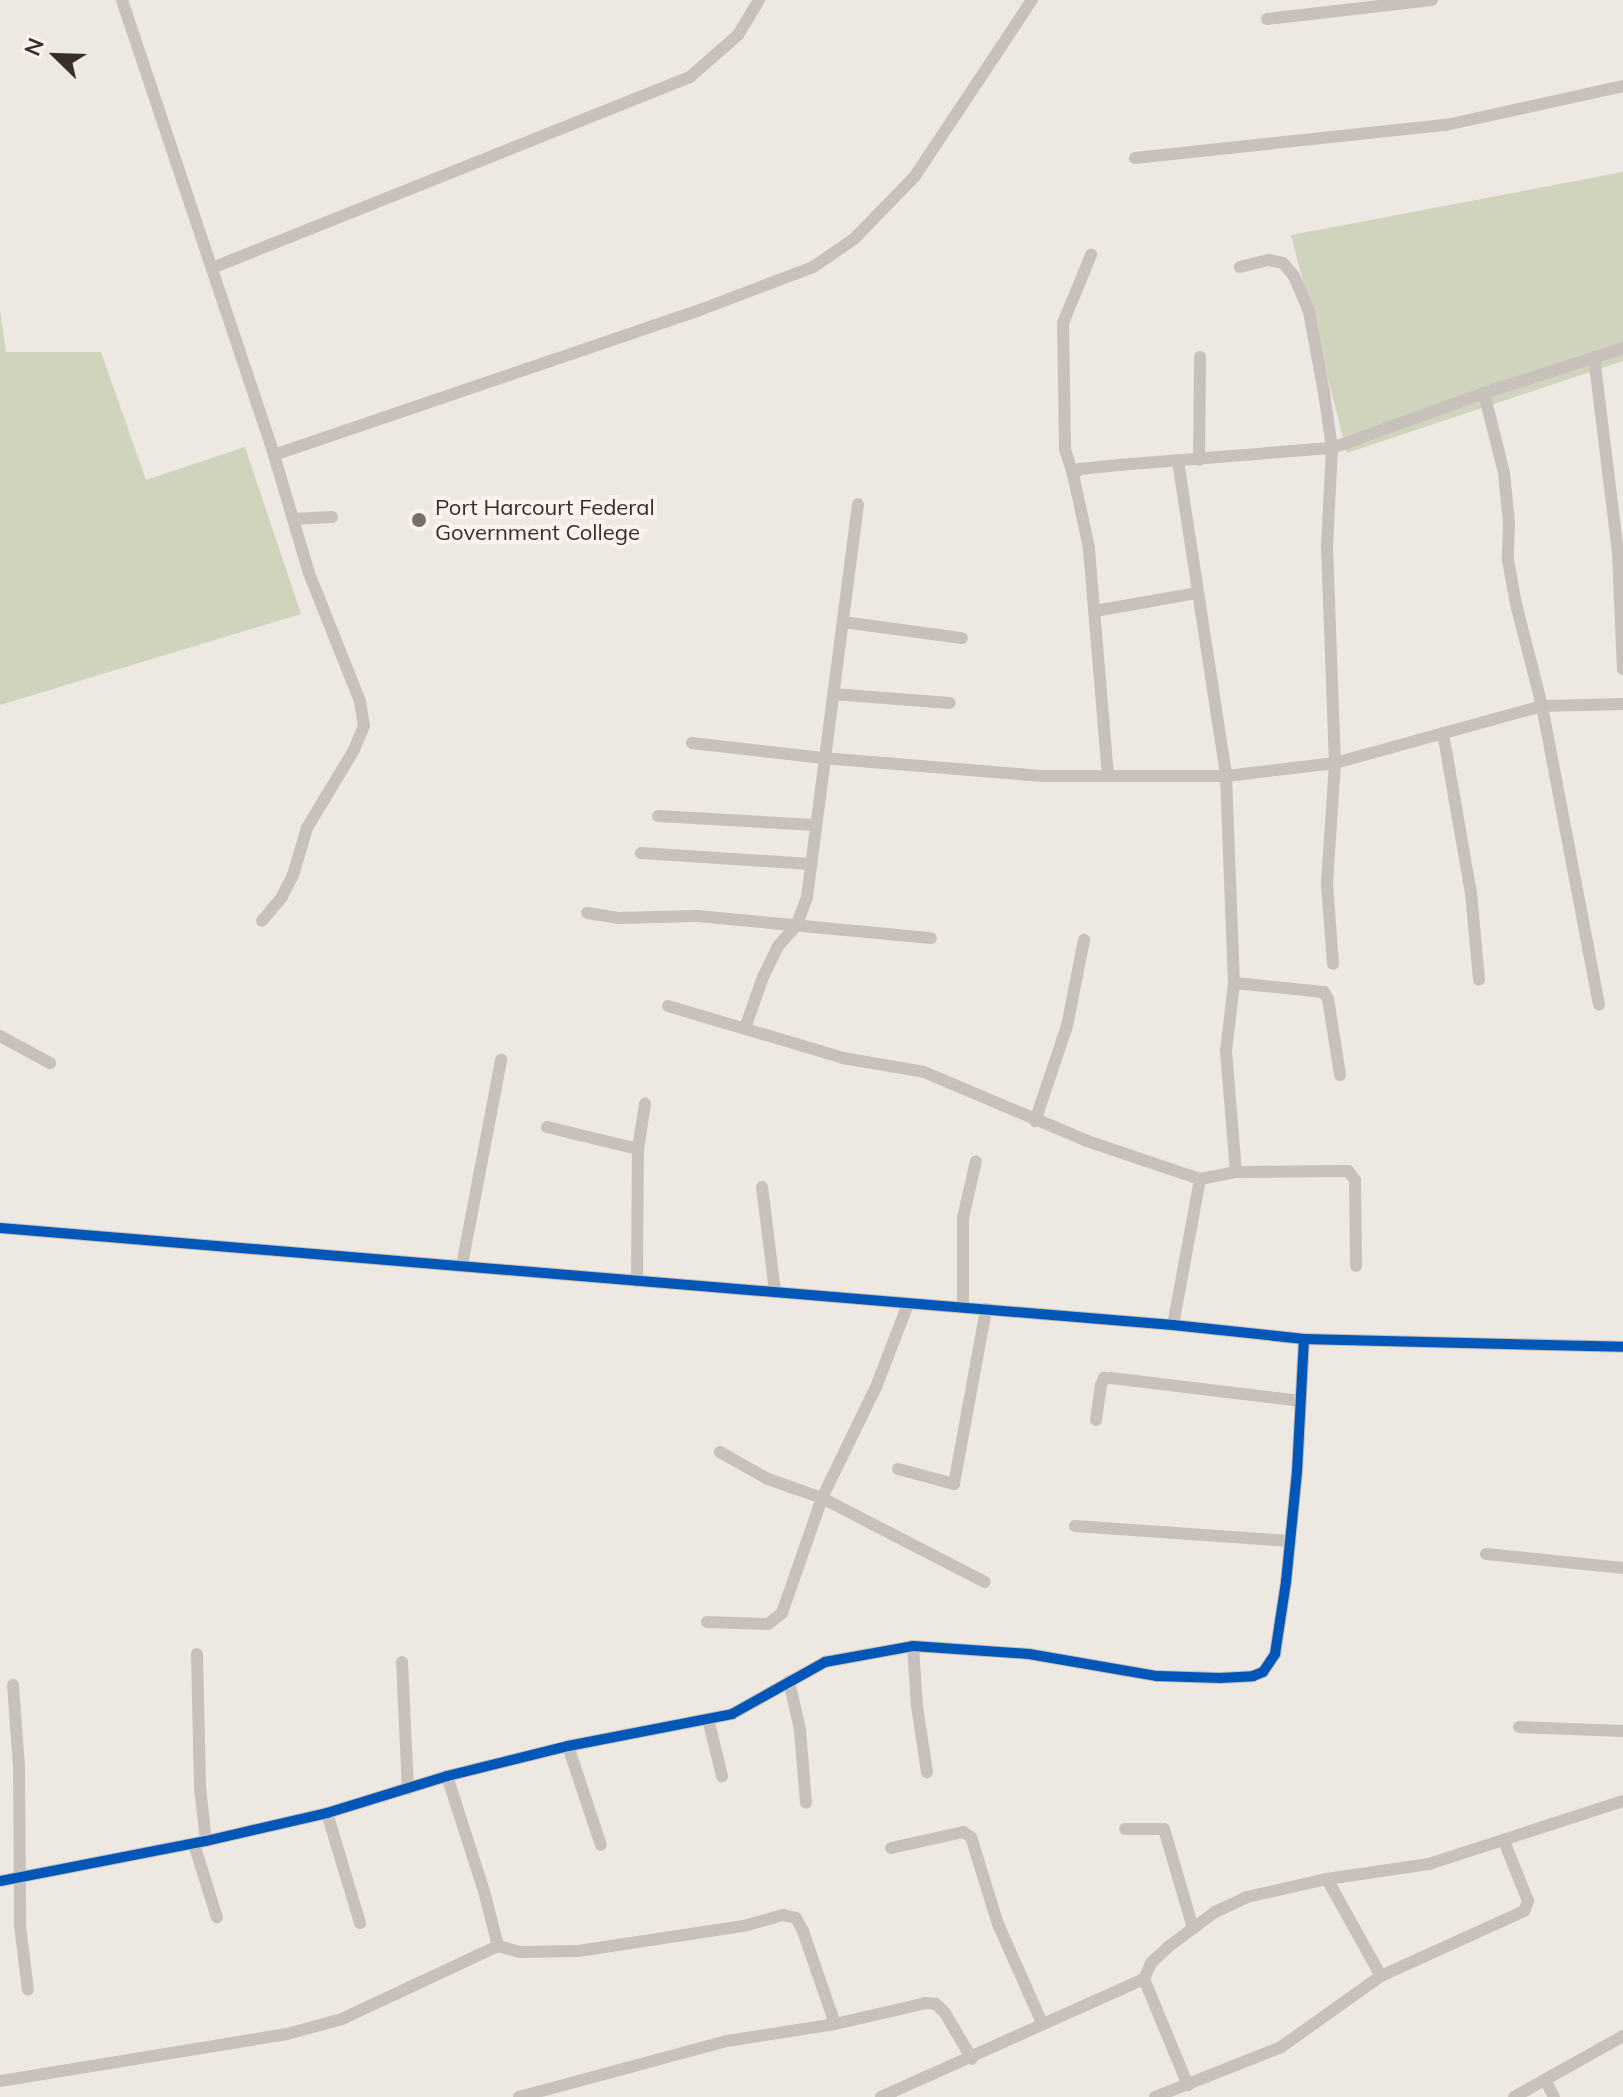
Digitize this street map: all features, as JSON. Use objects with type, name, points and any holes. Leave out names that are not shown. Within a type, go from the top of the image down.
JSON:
[{"type":"street","points":[[122,0],[274,455],[309,573],[360,701],[364,726],[354,750],[307,828],[287,886],[262,921]]},
{"type":"street","points":[[212,268],[690,77],[738,35],[759,0]]},
{"type":"street","points":[[274,455],[713,305],[813,267],[863,230],[915,176],[1032,0]]},
{"type":"street","points":[[1267,19],[1432,0]]},
{"type":"street","points":[[1135,158],[1446,125],[1623,86]]},
{"type":"street","points":[[1091,255],[1063,323],[1065,449],[1089,548],[1108,776]]},
{"type":"street","points":[[1240,267],[1269,260],[1283,263],[1294,276],[1309,312],[1332,448],[1327,546],[1335,763],[1327,884],[1333,964]]},
{"type":"street","points":[[1073,474],[1080,469],[1332,448],[1484,393],[1623,348]]},
{"type":"street","points":[[1199,460],[1200,357]]},
{"type":"street","points":[[1594,357],[1618,552],[1623,669]]},
{"type":"street","points":[[1484,393],[1504,473],[1509,523],[1508,560],[1516,604],[1542,706],[1599,1005]]},
{"type":"street","points":[[1178,461],[1226,776],[1234,983],[1226,1051],[1236,1172]]},
{"type":"street","points":[[745,1028],[778,946],[796,926],[807,897],[858,504]]},
{"type":"street","points":[[293,519],[332,517]]},
{"type":"street","points":[[1095,611],[1197,593]]},
{"type":"street","points":[[843,622],[962,638]]},
{"type":"street","points":[[833,694],[950,703]]},
{"type":"street","points":[[692,743],[823,758],[1043,776],[1226,776],[1335,763],[1542,706],[1623,704]]},
{"type":"street","points":[[1443,733],[1471,893],[1479,980]]},
{"type":"street","points":[[658,816],[814,825]]},
{"type":"street","points":[[641,853],[810,864]]},
{"type":"street","points":[[587,913],[617,918],[697,916],[931,938]]},
{"type":"street","points":[[1035,1121],[1067,1026],[1084,940]]},
{"type":"street","points":[[1234,983],[1324,992],[1328,999],[1340,1075]]},
{"type":"street","points":[[668,1006],[843,1058],[924,1072],[1035,1121],[1145,1163],[1200,1179],[1236,1172],[1348,1171],[1353,1174],[1356,1266]]},
{"type":"street","points":[[0,1036],[50,1063]]},
{"type":"street","points":[[462,1265],[501,1060]]},
{"type":"street","points":[[637,1281],[638,1149],[645,1104]]},
{"type":"street","points":[[547,1127],[638,1149]]},
{"type":"street","points":[[963,1307],[963,1218],[976,1161]]},
{"type":"street","points":[[1173,1325],[1200,1179]]},
{"type":"street","points":[[762,1187],[775,1291]]},
{"type":"street","points":[[0,1228],[963,1307],[1304,1339],[1623,1347]]},
{"type":"street","points":[[707,1622],[768,1624],[776,1621],[782,1613],[822,1498],[876,1387],[908,1304]]},
{"type":"street","points":[[898,1469],[954,1484],[986,1309]]},
{"type":"street","points":[[0,1881],[200,1842],[327,1813],[447,1776],[568,1746],[732,1714],[825,1662],[913,1646],[1029,1654],[1157,1676],[1253,1676],[1270,1665],[1275,1654],[1290,1541],[1304,1339]]},
{"type":"street","points":[[1096,1420],[1104,1378],[1300,1401]]},
{"type":"street","points":[[720,1452],[768,1479],[822,1498],[985,1582]]},
{"type":"street","points":[[1075,1526],[1290,1541]]},
{"type":"street","points":[[1486,1554],[1623,1568]]},
{"type":"street","points":[[913,1646],[917,1706],[927,1772]]},
{"type":"street","points":[[197,1654],[200,1842],[217,1918]]},
{"type":"street","points":[[402,1662],[408,1789]]},
{"type":"street","points":[[789,1681],[800,1730],[806,1803]]},
{"type":"street","points":[[13,1685],[19,1766],[20,1926],[28,1990]]},
{"type":"street","points":[[708,1719],[722,1776]]},
{"type":"street","points":[[1519,1727],[1623,1731]]},
{"type":"street","points":[[568,1746],[601,1845]]},
{"type":"street","points":[[447,1776],[498,1946]]},
{"type":"street","points":[[881,2097],[972,2059],[1042,2023],[1144,1979],[1151,1963],[1193,1928],[1215,1912],[1247,1897],[1327,1879],[1429,1864],[1623,1801]]},
{"type":"street","points":[[327,1813],[360,1923]]},
{"type":"street","points":[[1125,1829],[1164,1829],[1193,1928]]},
{"type":"street","points":[[891,1848],[963,1832],[971,1837],[998,1924],[1042,2023]]},
{"type":"street","points":[[1155,2097],[1281,2047],[1381,1976],[1524,1911],[1528,1901],[1504,1841]]},
{"type":"street","points":[[1327,1879],[1381,1976]]},
{"type":"street","points":[[0,2081],[287,2034],[342,2019],[498,1946],[520,1952],[578,1951],[744,1926],[783,1915],[796,1918],[835,2024]]},
{"type":"street","points":[[1144,1979],[1188,2085]]},
{"type":"street","points":[[519,2097],[727,2041],[835,2024],[926,2003],[936,2004],[972,2059]]},
{"type":"street","points":[[1514,2097],[1623,2036]]},
{"type":"street","points":[[1545,2080],[1554,2097]]},
{"type":"green space","points":[[1623,172],[1623,361],[1347,453],[1291,235]]},
{"type":"green space","points":[[0,310],[6,352],[101,352],[146,480],[245,447],[301,614],[0,705]]},
{"type":"cycle path","points":[[0,1228],[1173,1325],[1304,1339],[1623,1347]]},
{"type":"cycle path","points":[[0,1881],[206,1841],[327,1813],[447,1776],[568,1746],[732,1714],[825,1662],[913,1646],[1029,1654],[1157,1676],[1220,1678],[1253,1676],[1263,1672],[1275,1654],[1286,1582],[1297,1472],[1304,1339]]},
{"type":"place","name":"Port Harcourt Federal Government College","points":[[419,520]]}]
